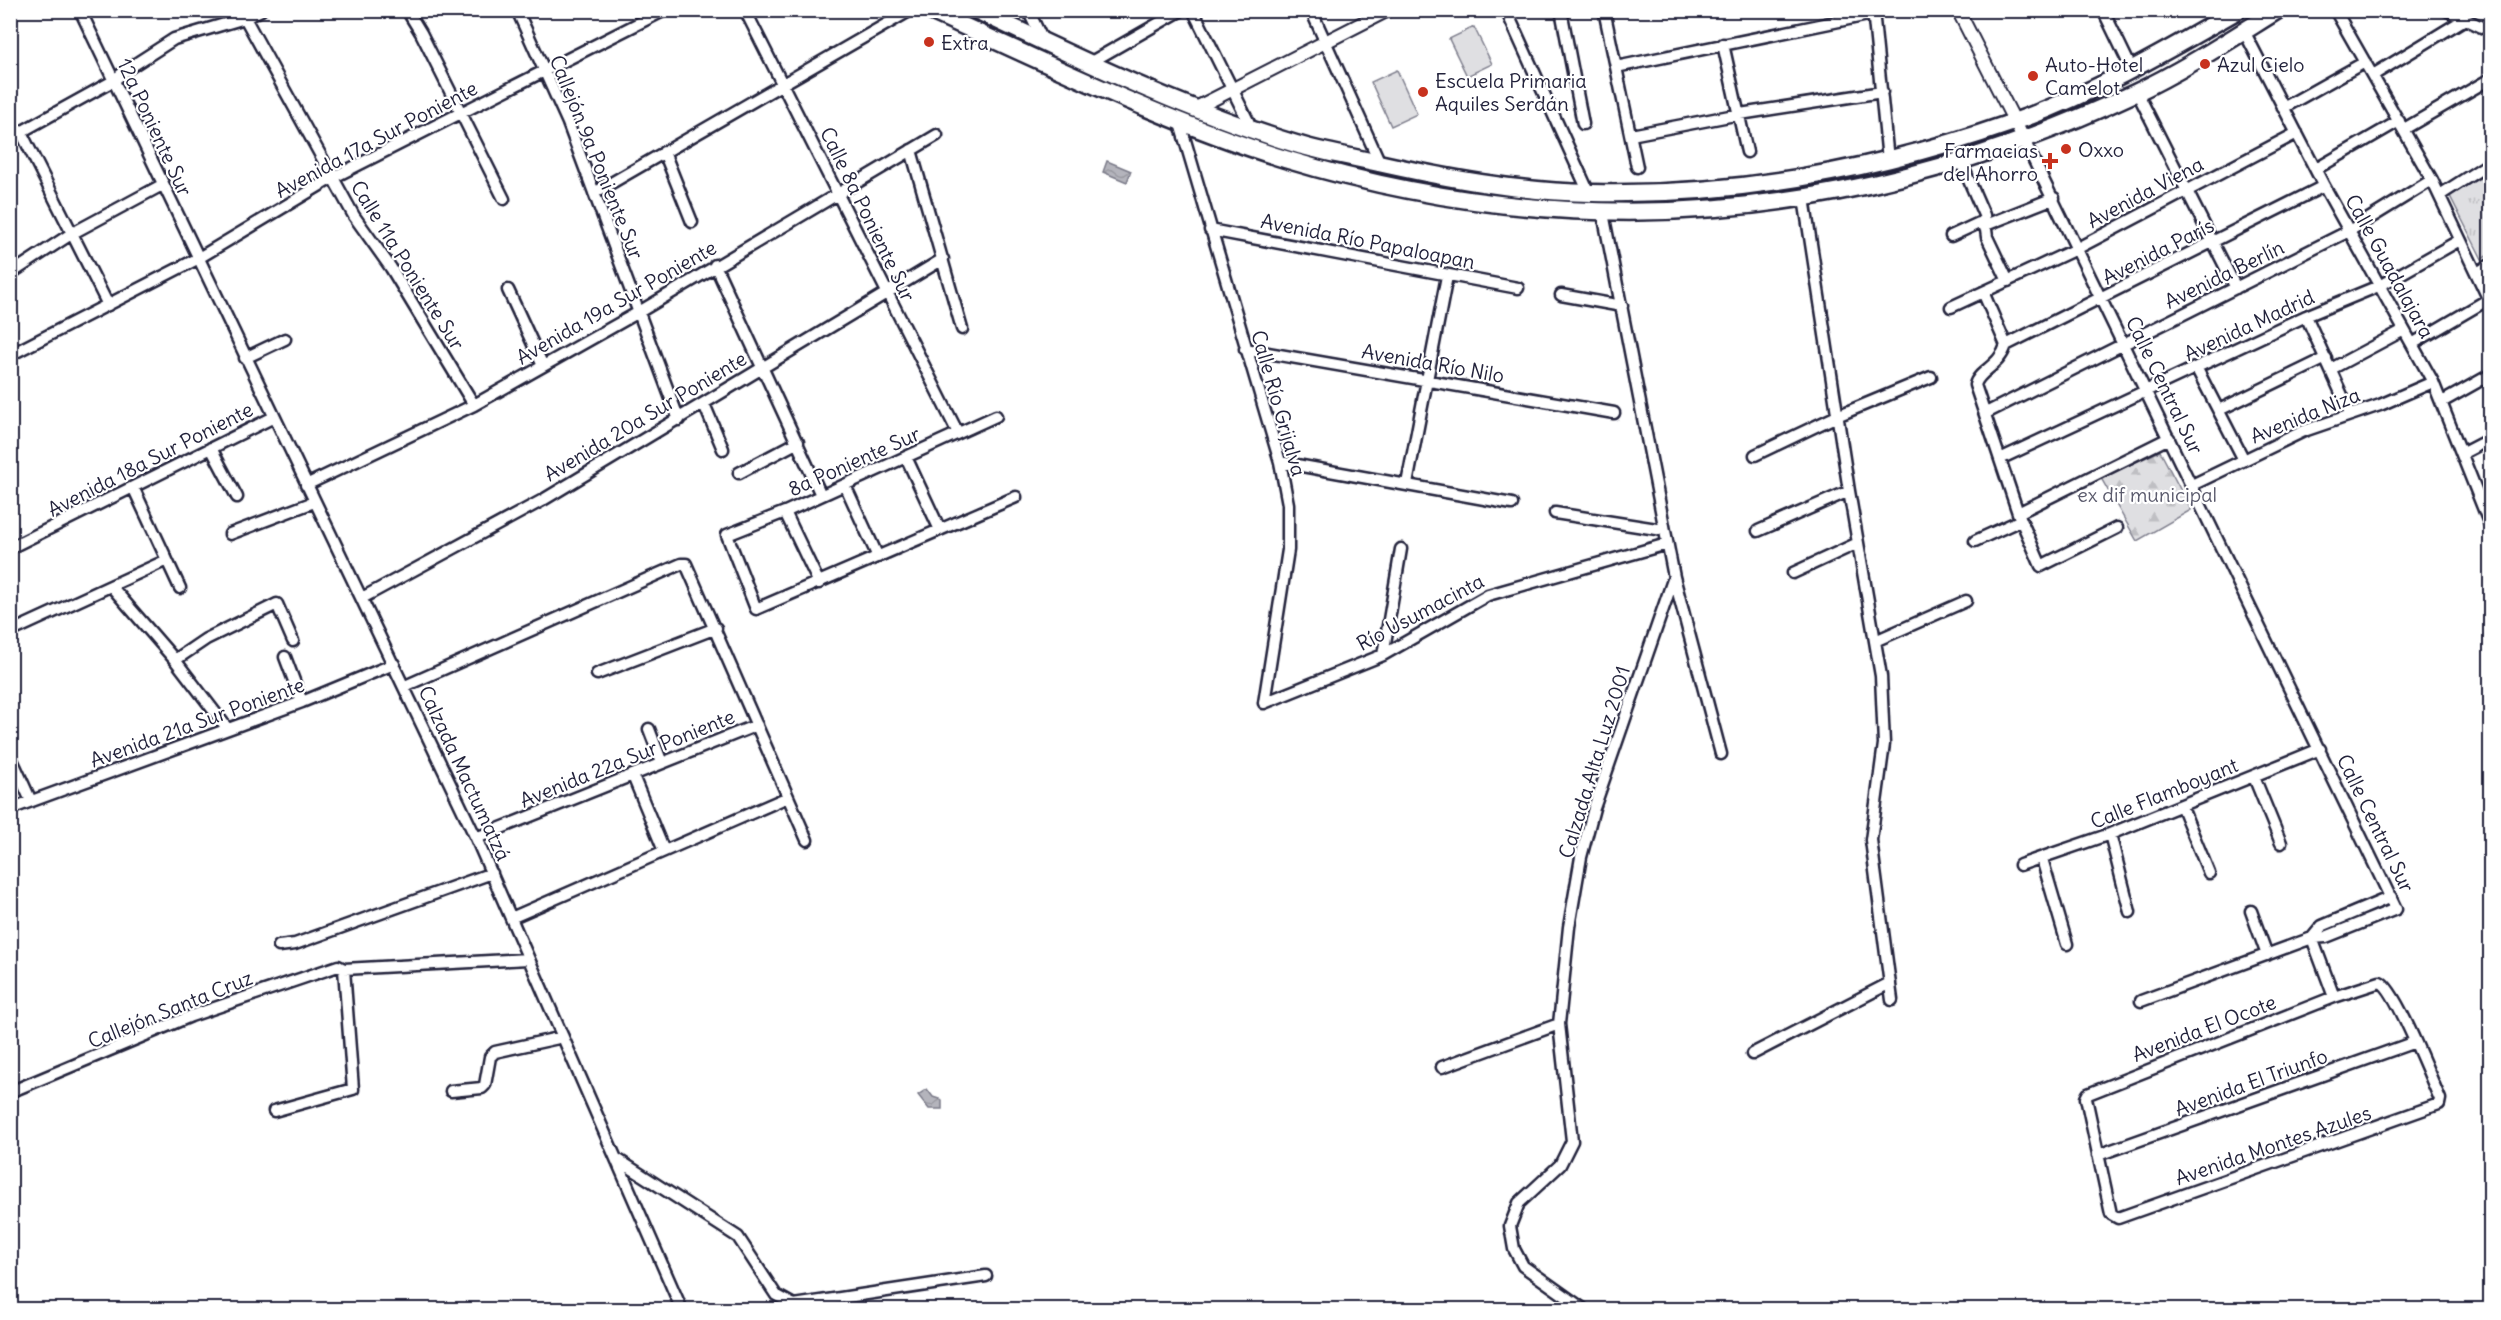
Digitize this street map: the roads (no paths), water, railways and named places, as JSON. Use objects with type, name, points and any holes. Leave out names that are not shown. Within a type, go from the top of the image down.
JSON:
[{"type":"main road","points":[[928,10],[1179,120],[1281,158],[1457,200],[1603,213],[1711,210],[1804,198],[1881,184],[1961,162],[2024,140],[2138,92],[2278,10]]},
{"type":"main road","points":[[976,10],[1196,108],[1299,145],[1454,180],[1589,193],[1699,190],[1787,180],[1888,160],[2013,122],[2132,70],[2238,10]]},
{"type":"street","name":"12a Poniente Sur","points":[[80,10],[197,259]]},
{"type":"street","points":[[10,138],[113,81],[174,39],[245,18],[261,10]]},
{"type":"street","points":[[407,10],[421,33],[459,115],[504,199]]},
{"type":"street","name":"Callejón 9a Poniente Sur","points":[[517,10],[594,193],[679,420]]},
{"type":"street","name":"Avenida 17a Sur Poniente","points":[[10,355],[197,259],[332,178],[545,73],[665,10]]},
{"type":"street","name":"Calle 8a Poniente Sur","points":[[745,10],[958,433]]},
{"type":"street","points":[[594,193],[911,10]]},
{"type":"street","points":[[1028,10],[1043,41]]},
{"type":"street","points":[[1091,62],[1182,10]]},
{"type":"street","points":[[1193,10],[1252,129]]},
{"type":"street","points":[[1311,10],[1380,163]]},
{"type":"street","points":[[1196,108],[1388,10]]},
{"type":"street","points":[[1506,10],[1589,193]]},
{"type":"street","points":[[1561,10],[1583,124]]},
{"type":"street","points":[[1604,10],[1637,167]]},
{"type":"street","name":"Calle Central Sur","points":[[1958,10],[2013,122],[2054,198],[2076,249],[2396,909],[2326,937],[2312,938]]},
{"type":"street","points":[[2103,10],[2132,70]]},
{"type":"street","points":[[2335,10],[2440,195],[2490,301],[2412,344]]},
{"type":"street","points":[[2446,10],[2490,31]]},
{"type":"street","points":[[1616,68],[1873,12],[1888,160]]},
{"type":"street","name":"Calle 11a Poniente Sur","points":[[245,18],[310,132],[332,178],[354,216],[391,268],[474,405]]},
{"type":"street","points":[[2373,75],[2465,19]]},
{"type":"street","name":"Calle Guadalajara","points":[[2244,31],[2324,186],[2433,382],[2490,525]]},
{"type":"street","points":[[1723,44],[1747,152]]},
{"type":"street","points":[[2283,108],[2365,62]]},
{"type":"street","points":[[2316,170],[2490,79]]},
{"type":"street","points":[[1631,135],[1740,114],[1882,92]]},
{"type":"street","points":[[2138,92],[2236,288]]},
{"type":"street","name":"Calle Río Grijalva","points":[[1179,120],[1280,462],[1288,504],[1288,550],[1264,703]]},
{"type":"street","points":[[21,132],[108,305]]},
{"type":"street","name":"Avenida Viena","points":[[1951,307],[2076,249],[2297,134]]},
{"type":"street","name":"Avenida 19a Sur Poniente","points":[[306,485],[474,405],[639,312],[936,135]]},
{"type":"street","points":[[910,150],[944,259],[962,329]]},
{"type":"street","points":[[664,152],[692,222]]},
{"type":"street","points":[[1961,162],[1984,215],[1983,226],[2008,280]]},
{"type":"street","points":[[2440,195],[2490,163]]},
{"type":"street","name":"Avenida Berlín","points":[[1986,414],[2349,231],[2432,180]]},
{"type":"street","points":[[10,274],[71,234],[162,184]]},
{"type":"street","name":"Avenida París","points":[[2006,345],[2324,186]]},
{"type":"street","points":[[1804,198],[1884,707],[1884,744],[1871,840],[1892,1000]]},
{"type":"street","points":[[1951,236],[1979,223],[1983,226],[2054,198]]},
{"type":"street","points":[[1603,213],[1663,530],[1720,754]]},
{"type":"street","name":"Avenida Río Papaloapan","points":[[1210,230],[1518,288]]},
{"type":"street","name":"Avenida Madrid","points":[[2002,459],[2306,316],[2381,285],[2460,240]]},
{"type":"street","name":"Calzada Mactumatzá","points":[[197,259],[405,686],[476,838],[682,1310]]},
{"type":"street","name":"Avenida 20a Sur Poniente","points":[[362,598],[543,500],[944,259]]},
{"type":"street","points":[[715,265],[821,495]]},
{"type":"street","points":[[2477,273],[2490,265]]},
{"type":"street","points":[[1407,484],[1447,276]]},
{"type":"street","points":[[508,290],[543,366]]},
{"type":"street","points":[[1983,292],[2006,345],[1997,363],[1977,378],[1975,385],[2020,517],[2041,566],[2117,528]]},
{"type":"street","points":[[1561,295],[1622,306]]},
{"type":"street","points":[[2306,316],[2351,415]]},
{"type":"street","points":[[2219,410],[2404,330]]},
{"type":"street","points":[[245,358],[285,339]]},
{"type":"street","name":"Avenida Río Nilo","points":[[1245,349],[1614,413]]},
{"type":"street","points":[[2197,369],[2244,460]]},
{"type":"street","points":[[2442,402],[2490,375]]},
{"type":"street","points":[[1755,455],[1837,416],[1931,377]]},
{"type":"street","name":"Avenida Niza","points":[[2192,485],[2304,431],[2433,382]]},
{"type":"street","points":[[704,404],[723,449]]},
{"type":"street","name":"8a Poniente Sur","points":[[819,583],[756,609],[727,535],[785,512],[996,416]]},
{"type":"street","name":"Avenida 18a Sur Poniente","points":[[10,548],[274,417]]},
{"type":"street","points":[[1975,541],[2169,438]]},
{"type":"street","points":[[2463,453],[2490,439]]},
{"type":"street","points":[[739,473],[798,442]]},
{"type":"street","points":[[211,448],[237,497]]},
{"type":"street","points":[[906,457],[940,530]]},
{"type":"street","points":[[1280,462],[1512,504]]},
{"type":"street","points":[[845,485],[878,557]]},
{"type":"street","points":[[134,487],[180,588]]},
{"type":"street","points":[[1758,531],[1849,491]]},
{"type":"street","points":[[785,512],[819,583],[1017,497]]},
{"type":"street","points":[[230,534],[314,502]]},
{"type":"street","points":[[1555,513],[1663,530]]},
{"type":"street","points":[[1793,573],[1858,543]]},
{"type":"street","name":"Río Usumacinta","points":[[1264,703],[1383,655],[1488,595],[1667,544]]},
{"type":"street","points":[[1383,655],[1401,549]]},
{"type":"street","points":[[10,632],[167,560]]},
{"type":"street","points":[[405,686],[681,564],[689,568],[807,840]]},
{"type":"street","name":"Calzada Alta Luz 2001","points":[[1585,1310],[1523,1266],[1514,1249],[1510,1226],[1519,1203],[1560,1165],[1572,1141],[1559,1024],[1569,927],[1581,857],[1594,808],[1674,577]]},
{"type":"street","points":[[111,586],[175,660],[227,728]]},
{"type":"street","points":[[1875,641],[1966,601]]},
{"type":"street","points":[[175,660],[206,639],[277,604],[293,641]]},
{"type":"street","points":[[597,674],[716,628]]},
{"type":"street","points":[[285,657],[302,702]]},
{"type":"street","name":"Avenida 21a Sur Poniente","points":[[10,809],[302,702],[394,664]]},
{"type":"street","name":"Avenida 22a Sur Poniente","points":[[476,838],[757,725]]},
{"type":"street","points":[[649,729],[662,762]]},
{"type":"street","name":"Calle Flamboyant","points":[[2020,865],[2110,834],[2320,749]]},
{"type":"street","points":[[10,755],[31,801]]},
{"type":"street","points":[[633,776],[664,851]]},
{"type":"street","points":[[2254,777],[2281,843]]},
{"type":"street","points":[[511,918],[788,797]]},
{"type":"street","points":[[2181,805],[2209,873]]},
{"type":"street","points":[[2110,834],[2130,912]]},
{"type":"street","points":[[2042,859],[2067,944]]},
{"type":"street","points":[[279,946],[295,944],[492,873]]},
{"type":"street","points":[[2141,1002],[2312,938],[2322,926],[2391,897]]},
{"type":"street","points":[[2251,911],[2267,955]]},
{"type":"street","points":[[2312,938],[2334,997]]},
{"type":"street","name":"Callejón Santa Cruz","points":[[10,1092],[191,1016],[338,966],[344,969],[528,958]]},
{"type":"street","points":[[274,1111],[354,1089],[344,969]]},
{"type":"street","name":"Avenida El Ocote","points":[[2098,1155],[2086,1098],[2088,1094],[2334,997],[2380,981],[2386,984],[2415,1042]]},
{"type":"street","points":[[1752,1054],[1890,983]]},
{"type":"street","points":[[1442,1068],[1559,1024]]},
{"type":"street","points":[[451,1091],[485,1085],[490,1057],[495,1052],[563,1037]]},
{"type":"street","name":"Avenida Montes Azules","points":[[2098,1155],[2111,1214],[2118,1218],[2439,1104],[2440,1099],[2415,1042]]},
{"type":"street","name":"Avenida El Triunfo","points":[[2098,1155],[2415,1042]]},
{"type":"street","points":[[616,1158],[738,1237],[776,1295],[794,1305],[986,1276]]},
{"type":"water","points":[[1107,161],[1131,171],[1127,182],[1103,172]]},
{"type":"water","points":[[927,1089],[933,1097],[942,1100],[942,1109],[929,1109],[918,1095]]},
{"type":"place","name":"Extra","points":[[929,42]]},
{"type":"place","name":"Azul Cielo","points":[[2205,64]]},
{"type":"place","name":"Auto-Hotel Camelot","points":[[2033,76]]},
{"type":"place","name":"Escuela Primaria Aquiles Serdán","points":[[1423,92]]},
{"type":"place","name":"Oxxo","points":[[2066,149]]},
{"type":"place","name":"Farmacias del Ahorro","points":[[2050,161]]},
{"type":"park label","name":"ex dif municipal","points":[[2147,494]]}]
